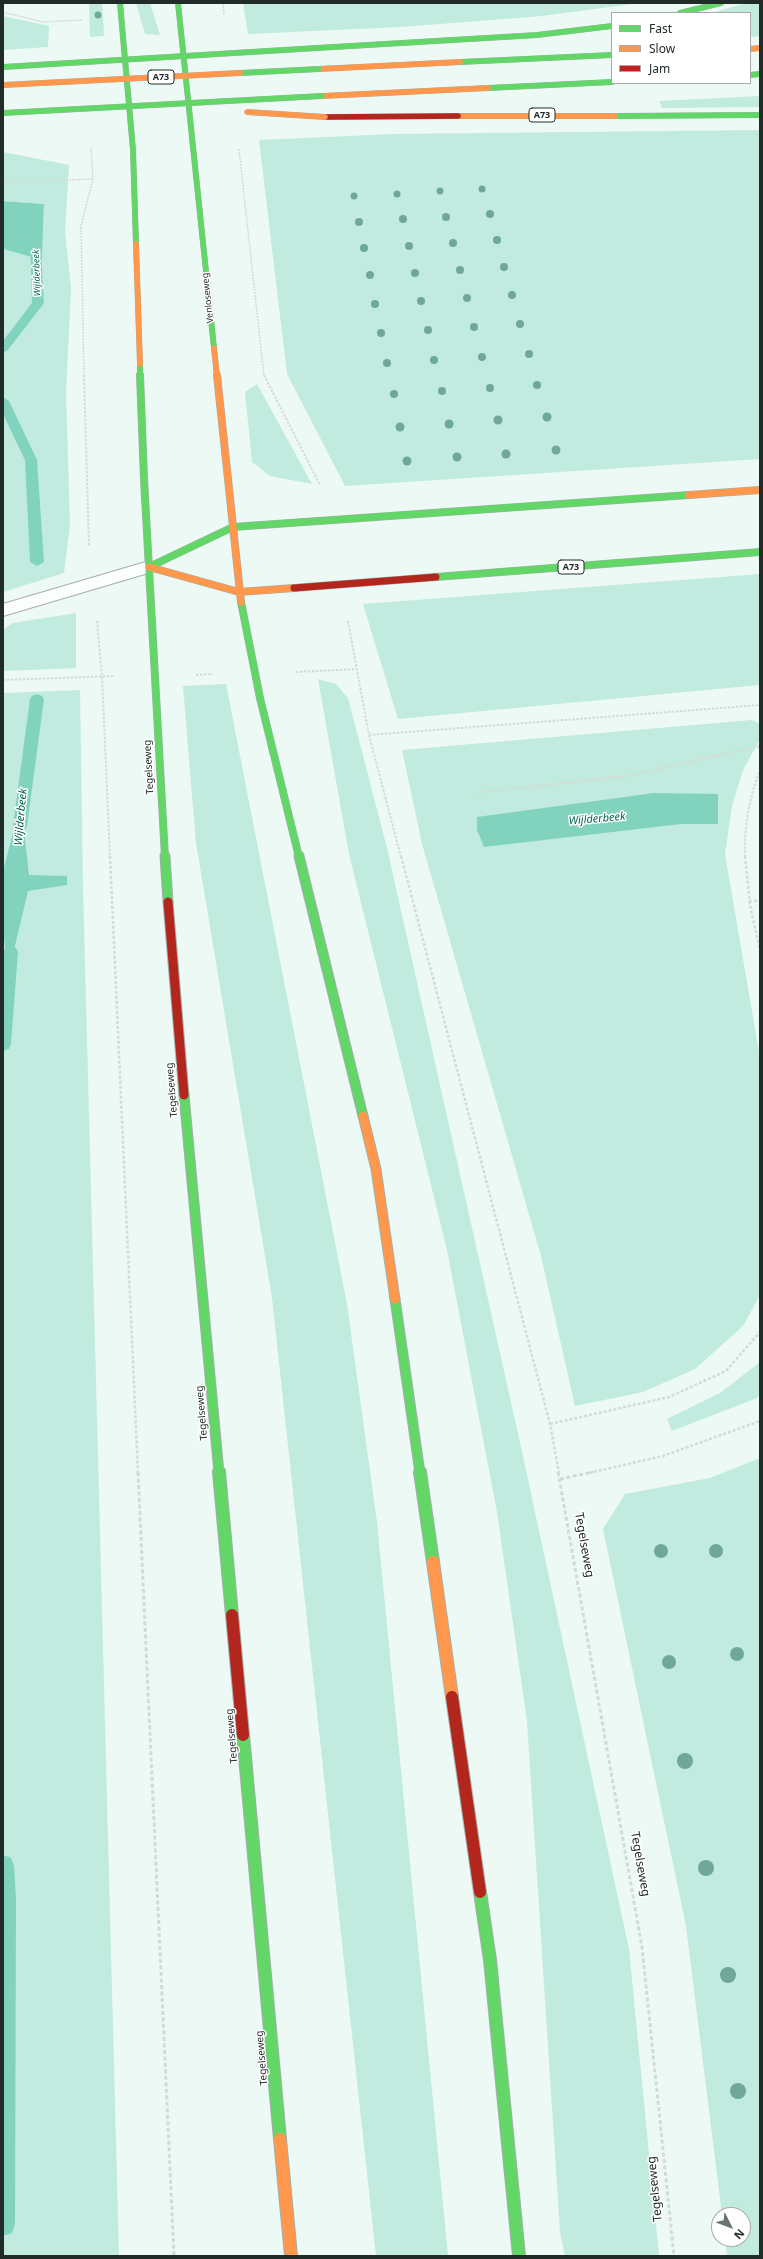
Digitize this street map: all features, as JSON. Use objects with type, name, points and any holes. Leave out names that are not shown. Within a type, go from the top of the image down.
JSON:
[{"type":"main road","points":[[120,3],[134,150],[144,479],[149,567]]},
{"type":"main road","name":"Venloseweg","points":[[178,3],[195,186],[239,592]]},
{"type":"main road","points":[[684,12],[721,3]]},
{"type":"main road","name":"A73","points":[[3,67],[537,35],[611,26]]},
{"type":"main road","name":"A73","points":[[3,85],[611,55]]},
{"type":"main road","name":"A73","points":[[3,112],[611,82]]},
{"type":"main road","name":"A73","points":[[152,105],[325,117],[760,115]]},
{"type":"main road","points":[[149,567],[233,527],[760,490]]},
{"type":"main road","name":"A73","points":[[239,592],[760,552]]},
{"type":"main road","points":[[149,567],[239,592],[260,698],[376,1169],[490,1960],[519,2256]]},
{"type":"main road","name":"Tegelseweg","points":[[149,567],[170,952],[291,2256]]},
{"type":"lane","points":[[3,610],[149,567]]},
{"type":"path","points":[[223,3],[224,19]]},
{"type":"path","points":[[3,12],[43,22],[82,20]]},
{"type":"path","points":[[82,14],[83,27]]},
{"type":"path","points":[[90,140],[93,179],[81,226],[87,529],[94,582],[102,676],[174,2256]]},
{"type":"path","points":[[238,144],[264,378],[319,484],[328,521]]},
{"type":"path","points":[[3,183],[93,179]]},
{"type":"path","name":"Tegelseweg","points":[[342,585],[369,735],[550,1424],[642,1947],[674,2256]]},
{"type":"path","points":[[369,735],[760,705]]},
{"type":"path","points":[[477,793],[627,776],[760,746]]},
{"type":"path","points":[[760,770],[752,786],[743,840],[748,901],[760,950]]},
{"type":"path","points":[[748,901],[760,901]]},
{"type":"path","points":[[550,1424],[669,1397],[726,1371],[760,1332]]},
{"type":"path","points":[[560,1480],[663,1456],[760,1421]]},
{"type":"shaded area","points":[[89,3],[102,3],[104,36],[90,37]]},
{"type":"shaded area","points":[[136,3],[150,3],[160,35],[145,34]]},
{"type":"shaded area","points":[[243,3],[640,3],[542,16],[401,27],[248,34]]},
{"type":"shaded area","points":[[746,3],[760,3],[760,36],[751,37],[751,12],[715,12]]},
{"type":"shaded area","points":[[3,16],[49,26],[48,47],[3,50]]},
{"type":"shaded area","points":[[760,96],[760,107],[662,108],[659,101]]},
{"type":"shaded area","points":[[760,130],[760,459],[345,486],[287,374],[259,140],[393,134]]},
{"type":"shaded area","points":[[3,152],[69,165],[65,231],[71,288],[66,392],[70,525],[64,573],[3,592],[3,249],[42,260],[44,204],[3,201]]},
{"type":"shaded area","points":[[257,384],[312,484],[270,476],[252,462],[245,392]]},
{"type":"shaded area","points":[[760,574],[760,685],[398,719],[363,604]]},
{"type":"shaded area","points":[[76,613],[76,668],[3,671],[3,630],[13,623]]},
{"type":"shaded area","points":[[318,679],[336,684],[348,698],[387,848],[521,1447],[629,1949],[659,2256],[565,2256],[560,2232],[527,1721],[497,1512],[447,1250],[349,854]]},
{"type":"shaded area","points":[[226,684],[347,1304],[377,1522],[448,2256],[376,2256],[272,1298],[196,843],[183,686]]},
{"type":"shaded area","points":[[80,690],[83,888],[119,2256],[3,2256],[3,693]]},
{"type":"shaded area","points":[[752,720],[760,724],[760,739],[743,770],[732,806],[725,854],[760,1058],[760,1295],[743,1326],[695,1369],[643,1392],[575,1406],[541,1256],[422,844],[402,750]]},
{"type":"shaded area","points":[[760,1362],[760,1394],[757,1398],[672,1431],[667,1419],[720,1393]]},
{"type":"shaded area","points":[[760,1458],[760,2256],[727,2256],[726,2247],[751,2247],[751,2207],[721,2207],[686,1926],[603,1529],[625,1494],[710,1478]]},
{"type":"water","points":[[3,201],[44,204],[42,260],[3,249]]},
{"type":"water","points":[[654,793],[718,794],[718,824],[681,824],[484,847],[477,830],[477,817]]},
{"type":"water","points":[[21,803],[29,875],[67,876],[67,885],[28,891],[8,975],[3,928],[3,871]]},
{"type":"waterway","name":"Wijlderbeek","points":[[3,349],[38,303],[35,236]]},
{"type":"waterway","name":"Wijlderbeek","points":[[3,401],[31,460],[37,562]]},
{"type":"waterway","name":"Wijlderbeek","points":[[20,826],[37,699]]},
{"type":"waterway","points":[[3,1044],[10,952]]},
{"type":"waterway","points":[[3,1866],[5,1899],[3,2224]]},
{"type":"traffic: fast","points":[[120,3],[133,150],[136,244]]},
{"type":"traffic: fast","points":[[178,3],[214,348]]},
{"type":"traffic: fast","points":[[684,12],[721,3]]},
{"type":"traffic: fast","points":[[317,48],[537,35],[611,26]]},
{"type":"traffic: fast","points":[[3,67],[317,48]]},
{"type":"traffic: fast","points":[[460,62],[611,55]]},
{"type":"traffic: fast","points":[[240,73],[319,69]]},
{"type":"traffic: fast","points":[[751,75],[760,74]]},
{"type":"traffic: fast","points":[[488,88],[611,82]]},
{"type":"traffic: fast","points":[[3,113],[322,96]]},
{"type":"traffic: fast","points":[[615,116],[760,115]]},
{"type":"traffic: fast","points":[[140,364],[144,479],[168,902]]},
{"type":"traffic: fast","points":[[149,567],[233,527],[689,495]]},
{"type":"traffic: fast","points":[[436,577],[760,552]]},
{"type":"traffic: fast","points":[[241,602],[260,698],[363,1116]]},
{"type":"traffic: fast","points":[[184,1095],[232,1615]]},
{"type":"traffic: fast","points":[[395,1299],[433,1562]]},
{"type":"traffic: fast","points":[[243,1735],[280,2139]]},
{"type":"traffic: fast","points":[[480,1892],[490,1960],[519,2256]]},
{"type":"traffic: slow","points":[[751,49],[760,48]]},
{"type":"traffic: slow","points":[[319,69],[460,62]]},
{"type":"traffic: slow","points":[[3,85],[240,73]]},
{"type":"traffic: slow","points":[[322,96],[488,88]]},
{"type":"traffic: slow","points":[[247,112],[325,117]]},
{"type":"traffic: slow","points":[[458,116],[615,116]]},
{"type":"traffic: slow","points":[[136,244],[140,364]]},
{"type":"traffic: slow","points":[[214,348],[241,602]]},
{"type":"traffic: slow","points":[[689,495],[760,490]]},
{"type":"traffic: slow","points":[[149,567],[239,592],[294,588]]},
{"type":"traffic: slow","points":[[363,1116],[376,1169],[395,1299]]},
{"type":"traffic: slow","points":[[433,1562],[452,1697]]},
{"type":"traffic: slow","points":[[280,2139],[291,2256]]},
{"type":"traffic: jam","points":[[325,117],[458,116]]},
{"type":"traffic: jam","points":[[294,588],[436,577]]},
{"type":"traffic: jam","points":[[168,902],[184,1095]]},
{"type":"traffic: jam","points":[[232,1615],[243,1735]]},
{"type":"traffic: jam","points":[[452,1697],[480,1892]]}]
